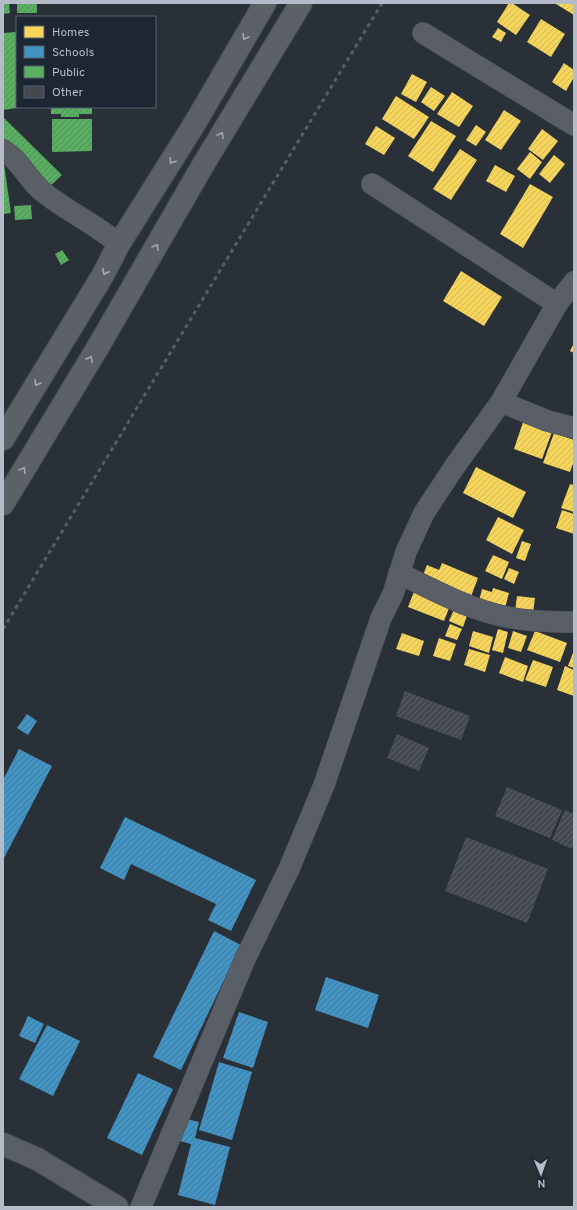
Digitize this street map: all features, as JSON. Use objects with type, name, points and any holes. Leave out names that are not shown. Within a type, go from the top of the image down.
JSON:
[{"type":"main road","points":[[3,440],[103,275],[119,244],[195,123],[265,3]]},
{"type":"main road","points":[[3,504],[98,347],[207,158],[301,3]]},
{"type":"street","points":[[423,32],[574,125]]},
{"type":"street","points":[[3,150],[10,155],[42,191],[108,234],[119,244]]},
{"type":"street","points":[[372,184],[557,304]]},
{"type":"street","points":[[140,1207],[245,959],[289,869],[324,785],[381,618],[393,594],[406,552],[424,513],[455,466],[501,402],[557,304],[574,282]]},
{"type":"street","points":[[501,402],[548,421],[574,428]]},
{"type":"street","points":[[399,574],[440,593],[484,610],[512,618],[547,622],[574,622]]},
{"type":"street","points":[[3,1144],[37,1159],[117,1207]]},
{"type":"building: Homes","points":[[509,3],[512,3],[530,15],[516,35],[497,22]]},
{"type":"building: Homes","points":[[574,3],[574,15],[556,4]]},
{"type":"building: Homes","points":[[541,19],[565,34],[551,57],[527,42]]},
{"type":"building: Homes","points":[[498,28],[506,33],[501,42],[492,37]]},
{"type":"building: Homes","points":[[564,63],[574,70],[574,77],[566,91],[552,82]]},
{"type":"building: Homes","points":[[412,74],[427,82],[416,102],[401,94]]},
{"type":"building: Homes","points":[[431,87],[445,96],[434,111],[421,102]]},
{"type":"building: Homes","points":[[452,92],[473,106],[459,127],[437,114]]},
{"type":"building: Homes","points":[[396,96],[429,117],[414,139],[382,119]]},
{"type":"building: Homes","points":[[504,110],[521,121],[501,150],[485,140]]},
{"type":"building: Homes","points":[[431,121],[456,136],[433,172],[408,156]]},
{"type":"building: Homes","points":[[476,125],[486,132],[476,146],[466,140]]},
{"type":"building: Homes","points":[[376,126],[395,138],[384,155],[365,144]]},
{"type":"building: Homes","points":[[542,129],[558,141],[543,160],[528,149]]},
{"type":"building: Homes","points":[[460,149],[477,160],[451,200],[433,189]]},
{"type":"building: Homes","points":[[530,152],[542,162],[530,179],[517,169]]},
{"type":"building: Homes","points":[[554,155],[565,164],[550,183],[539,174]]},
{"type":"building: Homes","points":[[495,165],[515,176],[506,192],[486,181]]},
{"type":"building: Homes","points":[[530,184],[553,197],[523,248],[500,234]]},
{"type":"building: Homes","points":[[461,271],[502,297],[484,326],[443,301]]},
{"type":"building: Homes","points":[[574,343],[574,353],[570,351]]},
{"type":"building: Homes","points":[[523,422],[552,432],[542,459],[514,449]]},
{"type":"building: Homes","points":[[554,433],[574,440],[574,461],[570,472],[543,463]]},
{"type":"building: Homes","points":[[476,467],[526,492],[513,518],[463,493]]},
{"type":"building: Homes","points":[[570,484],[574,485],[574,512],[561,508]]},
{"type":"building: Homes","points":[[562,510],[574,514],[574,534],[556,528]]},
{"type":"building: Homes","points":[[498,517],[524,530],[512,554],[486,540]]},
{"type":"building: Homes","points":[[522,541],[531,544],[525,561],[516,558]]},
{"type":"building: Homes","points":[[493,555],[509,562],[502,579],[485,571]]},
{"type":"building: Homes","points":[[442,563],[478,578],[470,599],[421,580],[427,565],[439,570]]},
{"type":"building: Homes","points":[[509,568],[519,572],[514,584],[504,579]]},
{"type":"building: Homes","points":[[493,588],[509,593],[505,608],[479,601],[482,589],[492,592]]},
{"type":"building: Homes","points":[[415,589],[451,603],[444,621],[408,607]]},
{"type":"building: Homes","points":[[517,596],[535,598],[533,613],[515,611]]},
{"type":"building: Homes","points":[[455,607],[468,613],[463,627],[449,621]]},
{"type":"building: Homes","points":[[450,624],[462,629],[457,640],[445,636]]},
{"type":"building: Homes","points":[[498,629],[508,632],[503,653],[492,650]]},
{"type":"building: Homes","points":[[473,631],[493,637],[489,653],[469,646]]},
{"type":"building: Homes","points":[[513,631],[527,636],[521,652],[508,648]]},
{"type":"building: Homes","points":[[535,631],[567,643],[560,662],[527,650]]},
{"type":"building: Homes","points":[[402,633],[424,641],[419,656],[396,649]]},
{"type":"building: Homes","points":[[439,638],[456,644],[450,661],[433,656]]},
{"type":"building: Homes","points":[[469,649],[490,655],[485,672],[464,665]]},
{"type":"building: Homes","points":[[574,650],[574,668],[568,666]]},
{"type":"building: Homes","points":[[505,657],[528,666],[523,682],[499,673]]},
{"type":"building: Homes","points":[[533,660],[553,667],[546,687],[525,680]]},
{"type":"building: Homes","points":[[565,666],[574,670],[574,696],[557,690]]},
{"type":"building: Schools","points":[[27,714],[37,721],[28,735],[17,728]]},
{"type":"building: Schools","points":[[19,749],[52,766],[3,860],[3,780]]},
{"type":"building: Schools","points":[[125,817],[256,880],[231,931],[208,920],[216,904],[131,864],[124,880],[100,868]]},
{"type":"building: Schools","points":[[214,931],[241,945],[181,1070],[153,1057]]},
{"type":"building: Schools","points":[[326,977],[379,995],[368,1028],[315,1010]]},
{"type":"building: Schools","points":[[239,1012],[268,1022],[253,1068],[223,1058]]},
{"type":"building: Schools","points":[[28,1016],[44,1024],[35,1043],[19,1036]]},
{"type":"building: Schools","points":[[47,1025],[80,1041],[53,1096],[19,1079]]},
{"type":"building: Schools","points":[[219,1062],[252,1072],[232,1140],[199,1130]]},
{"type":"building: Schools","points":[[138,1073],[173,1089],[142,1155],[107,1138]]},
{"type":"building: Schools","points":[[186,1119],[199,1122],[195,1138],[230,1147],[215,1205],[178,1195],[191,1144],[180,1141]]},
{"type":"building: Public","points":[[3,3],[9,3],[10,13],[3,14]]},
{"type":"building: Public","points":[[17,3],[37,3],[37,13],[17,13]]},
{"type":"building: Public","points":[[16,32],[17,108],[3,110],[3,33]]},
{"type":"building: Public","points":[[51,108],[92,108],[92,114],[79,114],[79,117],[61,117],[61,114],[51,114]]},
{"type":"building: Public","points":[[3,117],[62,175],[47,189],[3,146]]},
{"type":"building: Public","points":[[52,119],[92,119],[92,151],[52,152]]},
{"type":"building: Public","points":[[3,157],[11,213],[3,214]]},
{"type":"building: Public","points":[[31,205],[32,219],[15,220],[14,206]]},
{"type":"building: Public","points":[[62,250],[69,260],[61,265],[55,254]]},
{"type":"building: Other","points":[[405,691],[470,716],[461,740],[396,716]]},
{"type":"building: Other","points":[[397,734],[429,748],[419,771],[387,758]]},
{"type":"building: Other","points":[[507,787],[562,810],[550,838],[495,816]]},
{"type":"building: Other","points":[[565,810],[574,814],[574,843],[572,849],[552,840]]},
{"type":"building: Other","points":[[466,837],[548,869],[527,923],[445,891]]},
{"type":"railway","points":[[3,629],[382,3]]}]
